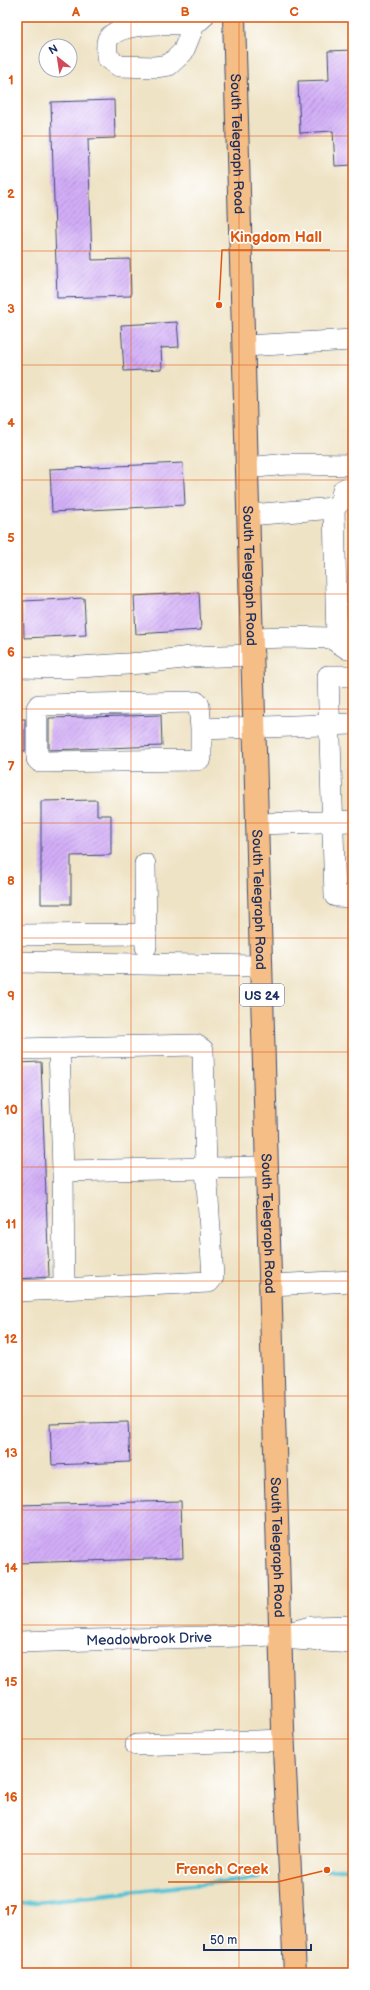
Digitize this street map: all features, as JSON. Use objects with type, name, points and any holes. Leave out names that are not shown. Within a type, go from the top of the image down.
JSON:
[{"type":"main road","name":"South Telegraph Road","points":[[234,17],[258,824],[266,1167],[284,1740],[295,1973]]},
{"type":"street","points":[[244,346],[353,340]]},
{"type":"street","points":[[248,468],[288,464],[353,465]]},
{"type":"street","points":[[249,514],[334,508],[341,501],[343,490],[353,485]]},
{"type":"street","points":[[334,508],[345,646]]},
{"type":"street","points":[[17,667],[64,668],[142,663],[253,647],[290,637],[331,638],[345,646]]},
{"type":"street","points":[[353,676],[328,676],[335,896],[353,897]]},
{"type":"street","points":[[196,702],[199,705],[201,729],[201,758],[197,760],[40,762],[37,759],[37,708],[40,705],[196,702]]},
{"type":"street","points":[[201,729],[255,726],[353,724]]},
{"type":"street","points":[[258,824],[353,821]]},
{"type":"street","points":[[145,864],[146,964]]},
{"type":"street","points":[[17,934],[146,934]]},
{"type":"street","points":[[17,962],[261,966]]},
{"type":"street","points":[[17,1049],[200,1046],[202,1050],[212,1280],[209,1282],[17,1291]]},
{"type":"street","points":[[59,1048],[63,1171],[64,1289]]},
{"type":"street","points":[[63,1171],[266,1167]]},
{"type":"street","points":[[270,1285],[353,1281]]},
{"type":"street","points":[[281,1635],[310,1627],[353,1626]]},
{"type":"street","points":[[281,1635],[301,1640],[353,1643]]},
{"type":"street","name":"Meadowbrook Drive","points":[[17,1642],[281,1635]]},
{"type":"street","points":[[136,1745],[284,1740]]},
{"type":"building","points":[[353,50],[353,165],[335,166],[333,131],[300,133],[298,81],[329,80],[328,51]]},
{"type":"building","points":[[114,100],[115,138],[88,139],[92,260],[130,259],[131,296],[57,298],[51,102]]},
{"type":"building","points":[[177,322],[179,347],[161,348],[162,369],[124,371],[121,325]]},
{"type":"building","points":[[183,463],[185,505],[52,512],[50,469]]},
{"type":"building","points":[[199,592],[201,630],[136,634],[134,596]]},
{"type":"building","points":[[84,598],[86,635],[24,638],[23,601]]},
{"type":"building","points":[[161,715],[162,746],[49,750],[49,718]]},
{"type":"building","points":[[17,719],[25,719],[25,751],[17,751]]},
{"type":"building","points":[[97,800],[97,815],[111,815],[111,855],[71,856],[71,904],[41,904],[41,801]]},
{"type":"building","points":[[41,1062],[49,1277],[17,1279],[17,1063]]},
{"type":"building","points":[[128,1422],[130,1462],[52,1465],[50,1424]]},
{"type":"building","points":[[181,1501],[183,1558],[17,1563],[17,1505]]},
{"type":"waterway","points":[[327,1870],[353,1868]]},
{"type":"waterway","points":[[17,1904],[257,1878]]},
{"type":"place","name":"Kingdom Hall","points":[[219,305]]},
{"type":"place","name":"French Creek","points":[[327,1870]]}]
